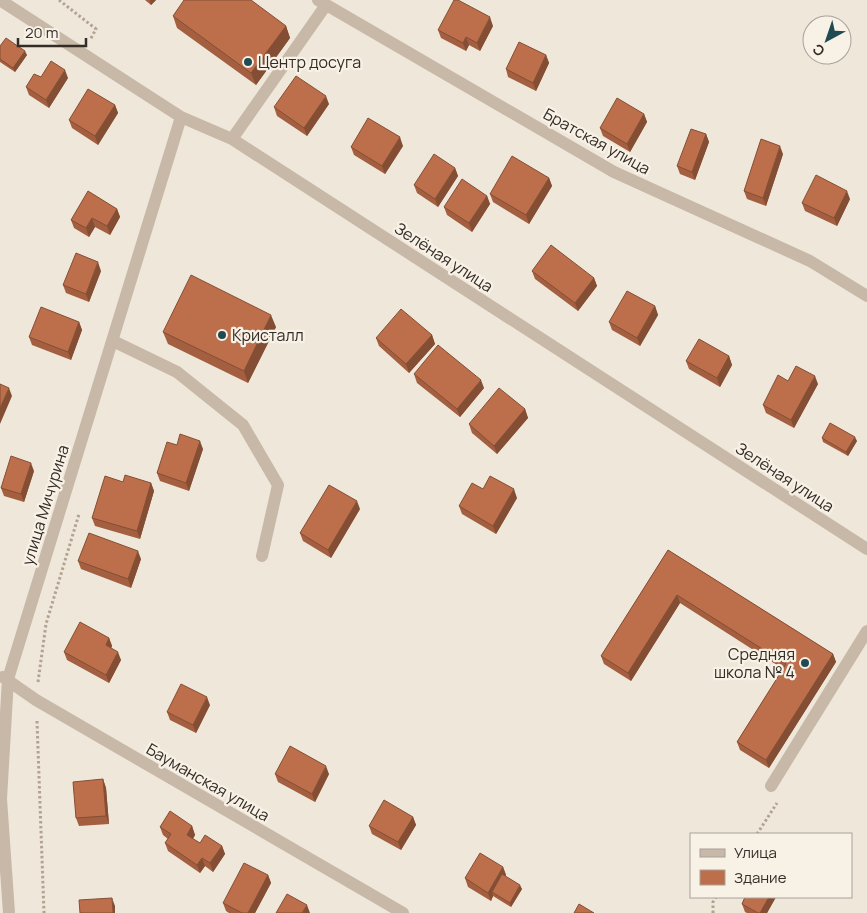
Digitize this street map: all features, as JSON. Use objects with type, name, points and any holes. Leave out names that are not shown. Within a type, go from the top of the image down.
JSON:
[{"type":"street","name":"Зелёная улица","points":[[0,0],[181,117],[232,139],[867,549]]},
{"type":"street","points":[[232,139],[322,2]]},
{"type":"street","name":"Братская улица","points":[[322,2],[614,172],[810,261],[867,296]]},
{"type":"street","name":"улица Мичурина","points":[[9,913],[1,799],[4,677],[113,341],[181,117]]},
{"type":"street","points":[[113,341],[177,372],[243,425],[278,485],[262,556]]},
{"type":"street","points":[[772,786],[867,631]]},
{"type":"street","name":"Бауманская улица","points":[[4,677],[36,700],[403,913]]},
{"type":"path","points":[[59,0],[96,29],[83,54]]},
{"type":"path","points":[[44,913],[36,700],[46,624],[80,510]]},
{"type":"path","points":[[757,833],[782,795],[772,786]]},
{"type":"path","points":[[713,913],[713,902],[715,898]]},
{"type":"building","name":"Центр досуга","points":[[184,0],[251,0],[286,26],[251,73],[173,16]]},
{"type":"building","points":[[454,0],[458,0],[490,17],[477,43],[466,37],[463,43],[438,30]]},
{"type":"building","points":[[6,38],[25,51],[13,68],[0,59],[0,46]]},
{"type":"building","points":[[519,42],[546,55],[533,83],[506,69]]},
{"type":"building","points":[[51,61],[65,70],[46,100],[26,87],[34,74],[41,77]]},
{"type":"building","points":[[296,76],[326,96],[304,128],[274,107]]},
{"type":"building","points":[[88,89],[115,105],[95,136],[69,120]]},
{"type":"building","points":[[617,98],[644,114],[627,144],[600,128]]},
{"type":"building","points":[[368,118],[400,137],[382,166],[351,147]]},
{"type":"building","points":[[691,129],[706,134],[692,172],[677,166]]},
{"type":"building","points":[[761,139],[780,146],[763,198],[744,191]]},
{"type":"building","points":[[434,154],[455,168],[435,199],[414,185]]},
{"type":"building","points":[[512,156],[549,178],[526,215],[490,194]]},
{"type":"building","points":[[816,175],[847,191],[834,218],[802,203]]},
{"type":"building","points":[[462,179],[487,196],[469,223],[444,207]]},
{"type":"building","points":[[88,191],[117,209],[107,226],[92,218],[86,228],[71,220]]},
{"type":"building","points":[[551,245],[594,278],[575,303],[532,271]]},
{"type":"building","points":[[76,253],[98,262],[86,294],[63,285]]},
{"type":"building","name":"Кристалл","points":[[191,275],[271,315],[244,371],[163,332]]},
{"type":"building","points":[[627,291],[655,306],[637,338],[609,322]]},
{"type":"building","points":[[41,307],[79,322],[68,352],[29,337]]},
{"type":"building","points":[[401,309],[432,335],[406,364],[376,338]]},
{"type":"building","points":[[699,339],[729,356],[717,378],[686,361]]},
{"type":"building","points":[[438,345],[481,380],[457,409],[414,374]]},
{"type":"building","points":[[796,366],[815,376],[791,420],[763,405],[778,375],[788,381]]},
{"type":"building","points":[[0,384],[9,388],[0,408]]},
{"type":"building","points":[[499,388],[525,409],[494,446],[469,424]]},
{"type":"building","points":[[830,423],[855,437],[846,452],[822,438]]},
{"type":"building","points":[[180,434],[200,441],[186,483],[157,473],[167,442],[177,445]]},
{"type":"building","points":[[11,456],[31,463],[21,494],[1,488]]},
{"type":"building","points":[[125,475],[151,483],[137,531],[92,518],[105,476],[123,482]]},
{"type":"building","points":[[490,476],[514,489],[493,526],[459,506],[472,483],[483,489]]},
{"type":"building","points":[[329,485],[357,501],[328,550],[300,533]]},
{"type":"building","points":[[89,533],[138,551],[128,579],[78,561]]},
{"type":"building","name":"Средняя школа № 4","points":[[668,550],[833,654],[766,760],[737,742],[786,664],[677,595],[628,673],[601,656]]},
{"type":"building","points":[[80,622],[109,638],[106,645],[118,652],[106,675],[64,652]]},
{"type":"building","points":[[181,684],[207,697],[193,725],[167,712]]},
{"type":"building","points":[[290,746],[326,766],[312,794],[275,774]]},
{"type":"building","points":[[103,779],[106,816],[76,818],[73,782]]},
{"type":"building","points":[[384,800],[413,817],[398,842],[369,826]]},
{"type":"building","points":[[170,811],[192,826],[187,835],[200,843],[205,835],[222,846],[210,863],[202,858],[197,865],[165,843],[171,834],[160,827]]},
{"type":"building","points":[[480,853],[503,867],[488,893],[465,878]]},
{"type":"building","points":[[244,863],[268,875],[248,913],[242,913],[223,903]]},
{"type":"building","points":[[502,874],[520,885],[510,903],[492,892]]},
{"type":"building","points":[[287,894],[307,905],[302,913],[276,913]]},
{"type":"building","points":[[112,898],[113,913],[80,913],[79,900]]},
{"type":"building","points":[[745,898],[768,898],[760,913],[742,904]]},
{"type":"building","points":[[579,904],[594,913],[574,913]]},
{"type":"place","name":"Центр досуга","points":[[248,62]]},
{"type":"place","name":"Кристалл","points":[[222,335]]},
{"type":"place","name":"Средняя школа № 4","points":[[805,663]]}]
